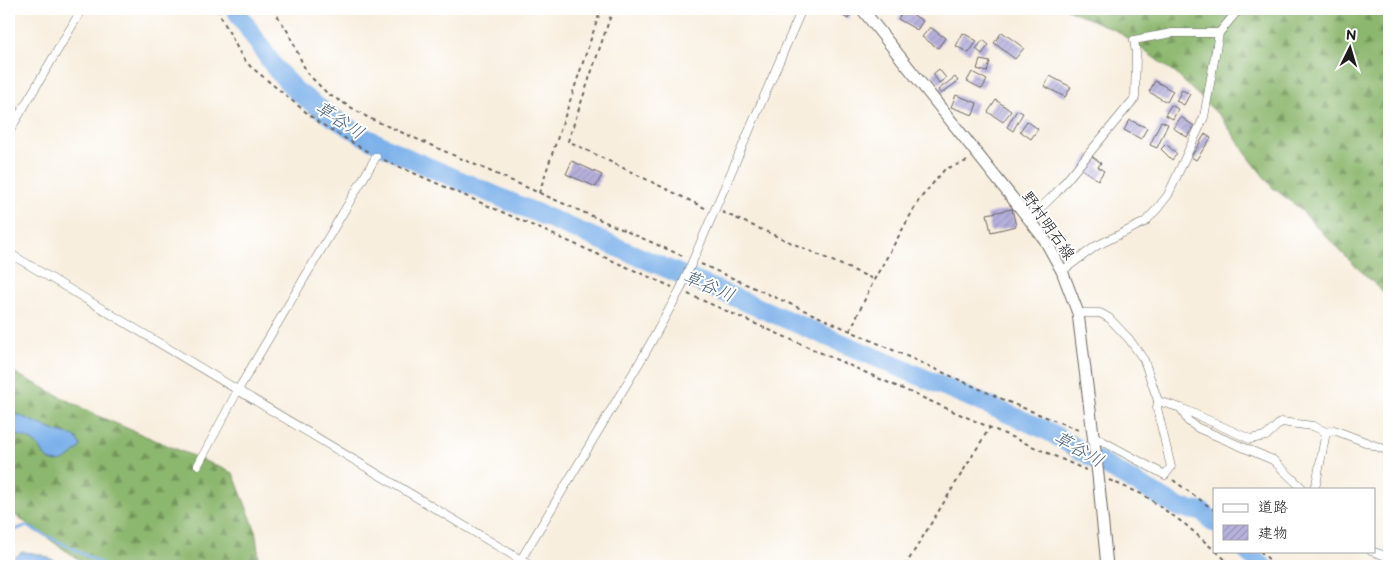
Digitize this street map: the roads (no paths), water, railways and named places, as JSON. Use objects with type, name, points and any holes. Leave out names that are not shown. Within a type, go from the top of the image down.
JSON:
[{"type":"main road","name":"野村明石線","points":[[862,9],[1029,219],[1045,240],[1062,271],[1078,314],[1107,566]]},
{"type":"street","points":[[9,132],[82,9]]},
{"type":"street","points":[[519,563],[644,355],[680,290],[802,9]]},
{"type":"street","points":[[1062,271],[1096,246],[1145,222],[1168,195],[1204,117],[1219,33],[1239,9]]},
{"type":"street","points":[[1029,219],[1056,193],[1136,98],[1136,53],[1134,40],[1172,33],[1219,33]]},
{"type":"street","points":[[198,464],[238,390],[376,157]]},
{"type":"street","points":[[9,253],[238,390],[519,563],[530,566]]},
{"type":"street","points":[[1078,314],[1100,313],[1109,318],[1129,339],[1144,360],[1158,401],[1157,408],[1171,467],[1165,475],[1093,436]]},
{"type":"street","points":[[1158,401],[1181,408],[1250,439],[1266,436],[1281,422],[1313,426],[1326,432],[1334,430],[1389,451]]},
{"type":"street","points":[[1181,408],[1188,421],[1198,428],[1273,460],[1302,488]]},
{"type":"street","points":[[1314,488],[1326,432]]},
{"type":"street","points":[[1374,552],[1389,558]]},
{"type":"water","points":[[12,412],[58,432],[75,436],[81,446],[69,458],[59,462],[49,459],[32,441],[21,436],[9,434],[9,414]]},
{"type":"water","points":[[22,552],[44,556],[62,566],[9,566],[9,562]]},
{"type":"waterway","name":"草谷川","points":[[235,9],[275,68],[295,90],[329,115],[363,136],[410,159],[1046,430],[1180,508],[1203,512],[1213,522]]},
{"type":"waterway","points":[[9,536],[17,529],[26,526],[105,566]]},
{"type":"waterway","name":"草谷川","points":[[1247,552],[1263,566]]}]
